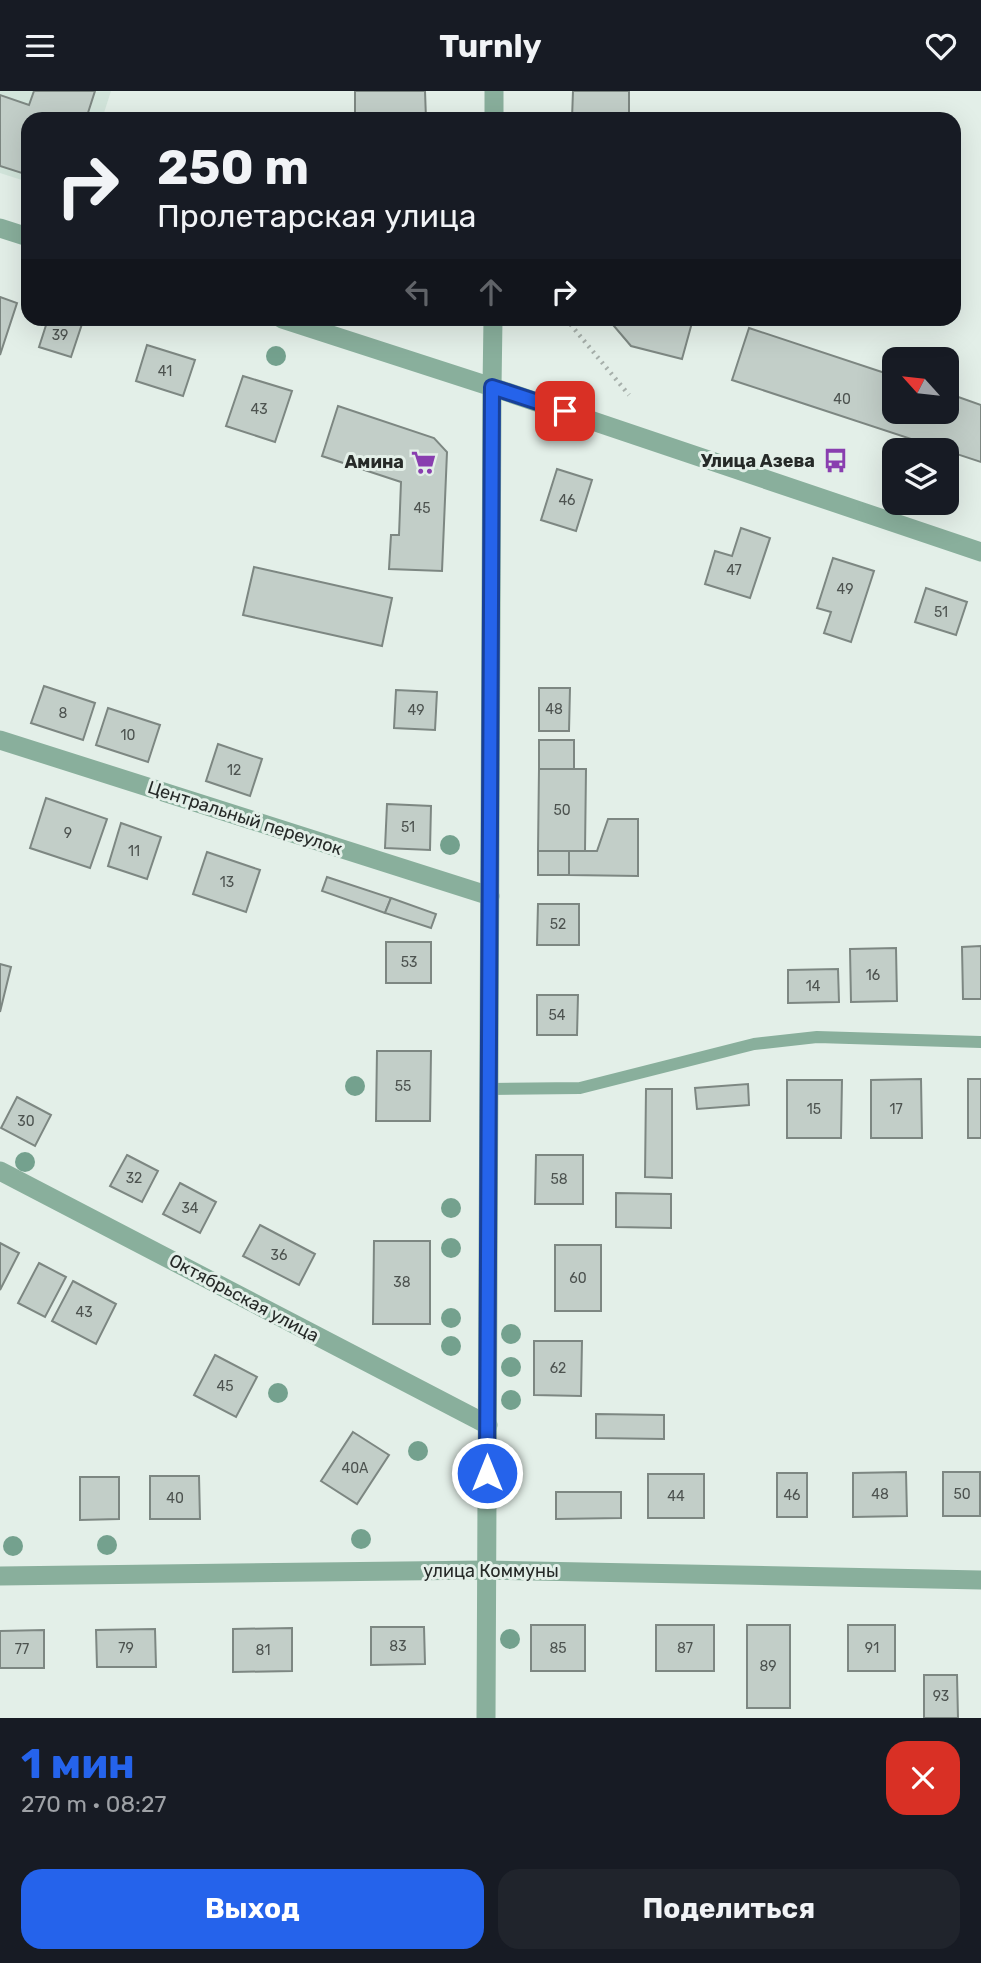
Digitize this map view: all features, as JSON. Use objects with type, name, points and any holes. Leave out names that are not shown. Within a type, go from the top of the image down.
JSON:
[{"type":"street","points":[[494,91],[494,112]]},
{"type":"street","points":[[0,228],[21,235]]},
{"type":"street","points":[[304,326],[981,552]]},
{"type":"street","points":[[486,1718],[493,326]]},
{"type":"street","name":"Центральный переулок","points":[[0,740],[490,896]]},
{"type":"street","name":"Октябрьская улица","points":[[0,1171],[488,1425]]},
{"type":"street","name":"улица Коммуны","points":[[0,1576],[487,1570],[981,1580]]},
{"type":"lane","points":[[489,1089],[580,1088],[754,1044],[817,1037],[981,1042]]},
{"type":"path","points":[[572,326],[629,395]]},
{"type":"shaded area","points":[[0,91],[111,91],[104,112],[21,112],[21,180],[0,173]]},
{"type":"building","points":[[34,91],[95,91],[88,112],[21,112],[21,173],[0,166],[0,95],[29,105]]},
{"type":"building","points":[[355,91],[425,91],[426,112],[355,112]]},
{"type":"building","points":[[573,91],[629,91],[629,112],[572,112]]},
{"type":"building","points":[[0,297],[17,303],[0,355]]},
{"type":"building","points":[[46,326],[81,326],[71,357],[39,347]]},
{"type":"building","points":[[614,326],[691,326],[682,359],[631,346]]},
{"type":"building","points":[[749,328],[882,372],[882,424],[959,424],[959,397],[981,405],[981,462],[959,455],[959,438],[908,438],[732,380]]},
{"type":"building","points":[[147,345],[195,360],[183,396],[136,381]]},
{"type":"building","points":[[243,376],[292,391],[275,442],[226,426]]},
{"type":"building","points":[[338,406],[434,438],[447,452],[442,571],[389,569],[391,535],[399,535],[401,482],[322,456]]},
{"type":"building","points":[[557,469],[592,480],[576,531],[541,520]]},
{"type":"building","points":[[741,528],[770,538],[750,598],[705,584],[715,551],[732,556]]},
{"type":"building","points":[[833,558],[874,571],[851,642],[824,633],[831,612],[817,608]]},
{"type":"building","points":[[254,567],[392,598],[382,646],[243,615]]},
{"type":"building","points":[[926,588],[967,602],[956,635],[915,622]]},
{"type":"building","points":[[44,686],[95,703],[83,740],[31,723]]},
{"type":"building","points":[[539,688],[570,688],[569,731],[539,731]]},
{"type":"building","points":[[396,690],[437,692],[435,730],[394,728]]},
{"type":"building","points":[[108,708],[160,725],[148,762],[96,745]]},
{"type":"building","points":[[539,740],[574,740],[574,769],[539,769]]},
{"type":"building","points":[[218,744],[262,759],[250,796],[206,781]]},
{"type":"building","points":[[539,769],[586,769],[585,851],[538,851]]},
{"type":"building","points":[[46,798],[107,819],[90,868],[30,848]]},
{"type":"building","points":[[387,804],[431,806],[430,850],[385,848]]},
{"type":"building","points":[[608,819],[638,819],[638,876],[569,875],[569,851],[597,851]]},
{"type":"building","points":[[121,823],[161,837],[147,879],[108,866]]},
{"type":"building","points":[[538,851],[569,851],[569,875],[538,875]]},
{"type":"building","points":[[207,852],[260,870],[246,912],[193,894]]},
{"type":"building","points":[[327,877],[391,898],[385,913],[322,891]]},
{"type":"building","points":[[391,898],[436,914],[431,928],[385,913]]},
{"type":"building","points":[[538,904],[579,904],[579,945],[537,945]]},
{"type":"building","points":[[386,942],[431,942],[431,983],[386,983]]},
{"type":"building","points":[[981,946],[981,999],[963,999],[962,947]]},
{"type":"building","points":[[896,948],[897,1001],[851,1002],[850,949]]},
{"type":"building","points":[[0,964],[11,967],[0,1012]]},
{"type":"building","points":[[838,969],[839,1002],[788,1003],[788,970]]},
{"type":"building","points":[[537,995],[578,995],[577,1035],[537,1035]]},
{"type":"building","points":[[377,1051],[431,1051],[430,1121],[376,1121]]},
{"type":"building","points":[[921,1079],[922,1138],[871,1138],[871,1080]]},
{"type":"building","points":[[968,1079],[981,1079],[981,1138],[968,1138]]},
{"type":"building","points":[[787,1080],[842,1080],[841,1138],[787,1138]]},
{"type":"building","points":[[748,1084],[749,1105],[697,1109],[695,1088]]},
{"type":"building","points":[[646,1089],[672,1089],[672,1178],[645,1177]]},
{"type":"building","points":[[17,1097],[51,1115],[35,1146],[1,1128]]},
{"type":"building","points":[[127,1155],[158,1171],[142,1202],[110,1186]]},
{"type":"building","points":[[536,1155],[583,1155],[583,1204],[535,1204]]},
{"type":"building","points":[[180,1183],[216,1202],[200,1233],[163,1214]]},
{"type":"building","points":[[616,1193],[671,1194],[671,1228],[616,1227]]},
{"type":"building","points":[[260,1225],[315,1254],[299,1285],[243,1256]]},
{"type":"building","points":[[374,1241],[430,1241],[430,1324],[373,1324]]},
{"type":"building","points":[[0,1243],[19,1253],[0,1290]]},
{"type":"building","points":[[555,1245],[601,1245],[601,1311],[555,1311]]},
{"type":"building","points":[[39,1263],[66,1277],[45,1317],[18,1303]]},
{"type":"building","points":[[73,1281],[116,1304],[96,1344],[52,1321]]},
{"type":"building","points":[[534,1341],[582,1341],[581,1396],[534,1395]]},
{"type":"building","points":[[215,1355],[257,1377],[236,1417],[194,1395]]},
{"type":"building","points":[[596,1414],[664,1415],[664,1439],[596,1438]]},
{"type":"building","points":[[353,1432],[389,1455],[357,1504],[321,1481]]},
{"type":"building","points":[[906,1472],[907,1516],[853,1517],[853,1473]]},
{"type":"building","points":[[943,1472],[980,1472],[980,1516],[943,1516]]},
{"type":"building","points":[[777,1473],[807,1473],[807,1517],[777,1517]]},
{"type":"building","points":[[648,1474],[704,1474],[704,1518],[648,1518]]},
{"type":"building","points":[[150,1476],[199,1476],[200,1519],[150,1519]]},
{"type":"building","points":[[80,1477],[119,1477],[119,1519],[80,1520]]},
{"type":"building","points":[[556,1492],[621,1492],[621,1518],[556,1519]]},
{"type":"building","points":[[531,1625],[585,1625],[585,1671],[531,1671]]},
{"type":"building","points":[[656,1625],[714,1625],[714,1671],[656,1671]]},
{"type":"building","points":[[747,1625],[790,1625],[790,1708],[747,1708]]},
{"type":"building","points":[[848,1625],[895,1625],[895,1671],[848,1671]]},
{"type":"building","points":[[371,1627],[424,1627],[425,1664],[371,1665]]},
{"type":"building","points":[[292,1628],[292,1671],[233,1672],[233,1629]]},
{"type":"building","points":[[155,1629],[156,1667],[97,1667],[96,1630]]},
{"type":"building","points":[[44,1630],[44,1668],[0,1668],[0,1631]]},
{"type":"building","points":[[924,1675],[957,1675],[958,1718],[924,1718]]},
{"type":"place","name":"Улица Азева","points":[[835,461]]},
{"type":"place","name":"Амина","points":[[424,462]]},
{"type":"route","points":[[487,1473],[492,387],[565,411]]}]
